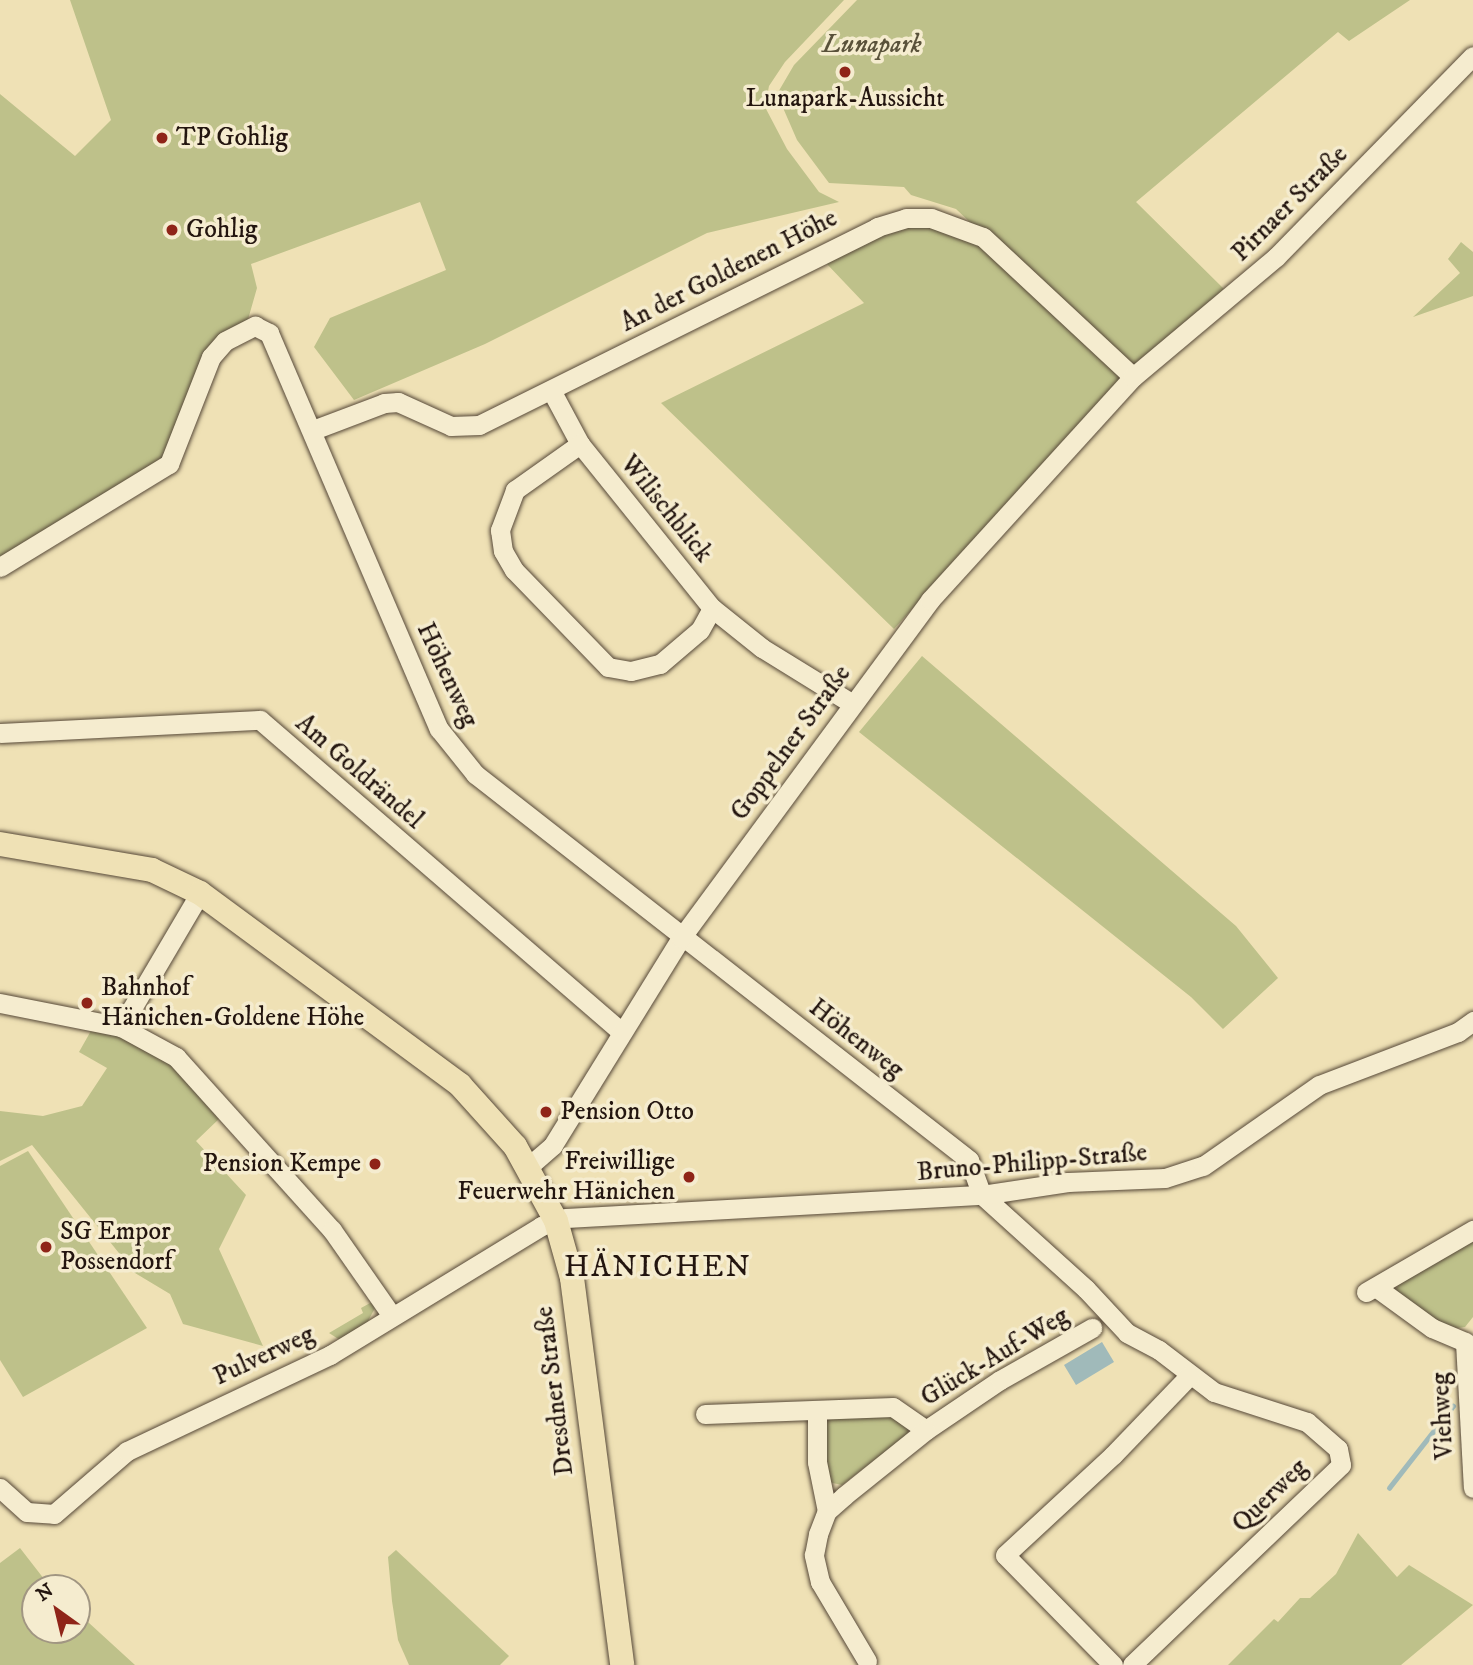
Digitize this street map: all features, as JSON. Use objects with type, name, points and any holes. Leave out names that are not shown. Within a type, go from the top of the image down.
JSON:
[{"type":"main road","name":"Dresdner Straße","points":[[0,844],[152,870],[200,893],[460,1085],[491,1115],[528,1167],[556,1221],[572,1278],[622,1665]]},
{"type":"street","name":"Pirnaer Straße","points":[[1133,377],[1276,257],[1473,56]]},
{"type":"street","name":"An der Goldenen Höhe","points":[[313,429],[384,403],[398,402],[451,426],[479,425],[877,226],[906,218],[931,218],[983,237],[1133,377]]},
{"type":"street","name":"Höhenweg","points":[[0,567],[169,464],[211,357],[225,341],[255,326],[268,333],[313,429],[439,729],[456,754],[475,774],[681,938],[970,1160],[982,1195]]},
{"type":"street","name":"Goppelner Straße","points":[[528,1167],[553,1145],[681,938],[851,703],[930,600],[1133,377]]},
{"type":"street","name":"Wilischblick","points":[[551,390],[580,444],[712,608],[762,648],[851,703]]},
{"type":"street","points":[[580,444],[515,490],[509,501],[500,530],[503,551],[514,570],[608,667],[631,671],[660,664],[700,630],[712,608]]},
{"type":"street","name":"Am Goldrändel","points":[[0,733],[260,720],[622,1032]]},
{"type":"street","points":[[121,1027],[200,893]]},
{"type":"street","points":[[0,1003],[121,1027],[176,1057],[284,1174],[341,1242],[392,1317]]},
{"type":"street","name":"Bruno-Philipp-Straße","points":[[556,1221],[982,1195],[1068,1182],[1165,1178],[1202,1166],[1319,1085],[1458,1032],[1473,1021]]},
{"type":"street","name":"Querweg","points":[[982,1195],[1086,1289],[1127,1333],[1159,1350],[1214,1392],[1318,1428],[1338,1448],[1341,1465],[1132,1665]]},
{"type":"street","name":"Pulverweg","points":[[0,1488],[27,1512],[54,1514],[127,1451],[289,1377],[392,1317],[513,1241],[556,1221]]},
{"type":"street","points":[[1469,1337],[1432,1328],[1371,1290],[1473,1230]]},
{"type":"street","name":"Glück-Auf-Weg","points":[[827,1511],[926,1430],[1092,1328]]},
{"type":"street","name":"Viehweg","points":[[1469,1337],[1473,1488]]},
{"type":"street","points":[[1113,1665],[1005,1555],[1113,1455],[1190,1375]]},
{"type":"street","name":"Glück-Auf-Weg","points":[[705,1414],[893,1407],[926,1430]]},
{"type":"street","points":[[817,1410],[817,1462],[827,1511],[814,1555],[820,1582],[872,1664]]},
{"type":"green space","points":[[70,0],[844,0],[785,62],[769,86],[765,107],[787,149],[819,192],[839,202],[707,233],[485,344],[354,400],[314,347],[330,318],[446,270],[420,202],[251,264],[257,288],[247,323],[223,338],[170,455],[0,563],[0,94],[75,156],[111,120]]},
{"type":"green space","name":"Lunapark","points":[[857,0],[1410,0],[1349,41],[1338,32],[1136,202],[1224,289],[1127,371],[956,209],[911,195],[904,187],[829,183],[797,140],[777,94],[794,65]]},
{"type":"green space","points":[[908,224],[933,225],[981,242],[1122,377],[894,629],[661,403],[864,303],[825,262],[878,233]]},
{"type":"green space","points":[[1461,242],[1473,252],[1473,296],[1413,317],[1460,273],[1448,259]]},
{"type":"green space","points":[[922,656],[1236,926],[1278,978],[1223,1029],[1191,997],[859,732]]},
{"type":"green space","points":[[92,1029],[127,1037],[168,1060],[221,1117],[196,1141],[246,1195],[219,1249],[263,1346],[183,1324],[170,1294],[135,1273],[32,1145],[0,1161],[0,1111],[43,1116],[82,1106],[107,1068],[79,1052]]},
{"type":"green space","name":"SG Empor Possendorf","points":[[28,1151],[147,1328],[23,1397],[0,1360],[0,1166]]},
{"type":"green space","points":[[1473,1237],[1473,1317],[1465,1327],[1450,1329],[1395,1292],[1398,1285]]},
{"type":"green space","points":[[372,1302],[375,1308],[367,1323],[340,1340],[329,1333],[363,1313],[361,1308]]},
{"type":"green space","points":[[885,1411],[908,1429],[908,1434],[842,1485],[828,1482],[822,1427],[828,1417]]},
{"type":"green space","points":[[1358,1533],[1397,1577],[1409,1565],[1473,1605],[1401,1665],[1228,1665],[1274,1619],[1278,1622],[1300,1598],[1310,1598],[1336,1574]]},
{"type":"green space","points":[[20,1548],[40,1574],[21,1574],[21,1644],[91,1644],[91,1625],[135,1665],[0,1665],[0,1563]]},
{"type":"green space","points":[[396,1550],[509,1656],[500,1665],[409,1665],[398,1640],[392,1601],[388,1557]]},
{"type":"water","points":[[1102,1342],[1114,1362],[1076,1385],[1064,1365]]},
{"type":"waterway","points":[[1389,1488],[1453,1406]]},
{"type":"place","name":"Lunapark-Aussicht","points":[[845,72]]},
{"type":"place","name":"TP Gohlig","points":[[162,138]]},
{"type":"place","name":"Gohlig","points":[[172,230]]},
{"type":"place","name":"Bahnhof Hänichen-Goldene Höhe","points":[[87,1003]]},
{"type":"place","name":"Pension Otto","points":[[546,1112]]},
{"type":"place","name":"Pension Kempe","points":[[375,1164]]},
{"type":"place","name":"Freiwillige Feuerwehr Hänichen","points":[[689,1177]]},
{"type":"place","name":"SG Empor Possendorf","points":[[46,1247]]},
{"type":"district","name":"HÄNICHEN","points":[[658,1268]]}]
